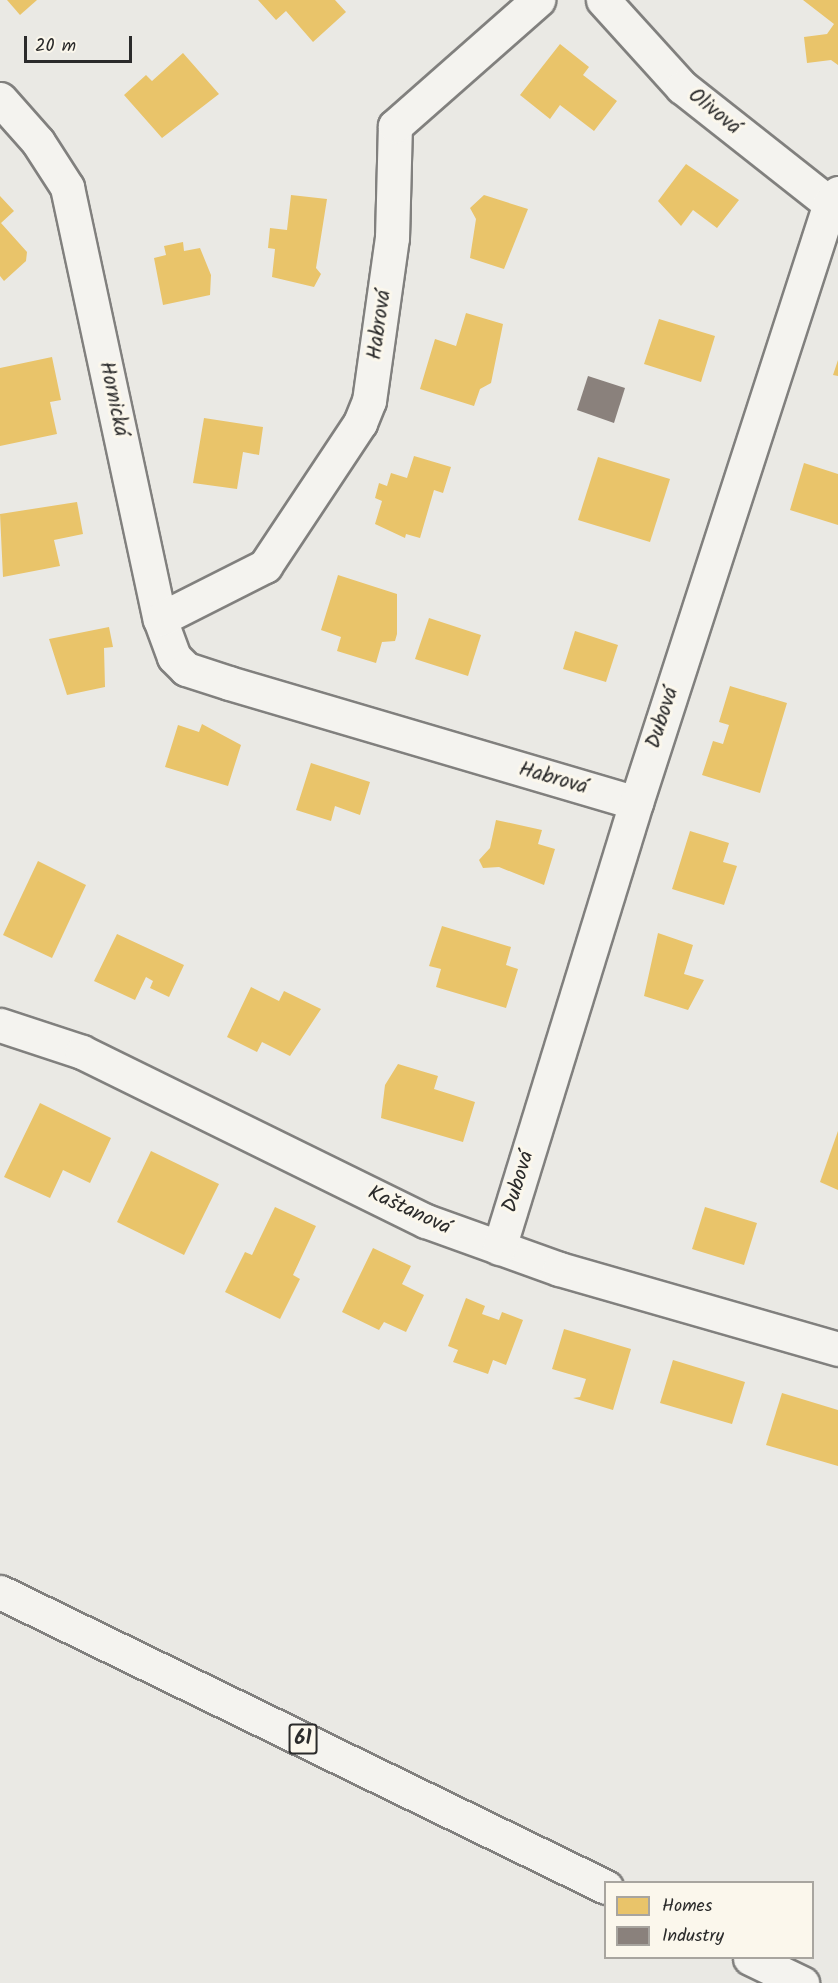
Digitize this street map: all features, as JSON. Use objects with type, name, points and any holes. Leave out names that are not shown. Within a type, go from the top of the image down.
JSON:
[{"type":"street","name":"Habrová","points":[[160,619],[265,566],[360,423],[369,401],[392,238],[395,126],[538,0]]},
{"type":"street","name":"Olivová","points":[[603,0],[682,87],[835,202]]},
{"type":"street","name":"Hornická","points":[[0,99],[45,151],[67,187],[166,643],[186,669],[229,683]]},
{"type":"street","name":"Dubová","points":[[499,1248],[636,803],[835,202]]},
{"type":"street","name":"Habrová","points":[[229,683],[636,803]]},
{"type":"street","name":"Kaštanová","points":[[0,1024],[82,1052],[426,1221],[499,1248],[838,1349]]},
{"type":"street","name":"61","points":[[0,1592],[604,1886]]},
{"type":"street","points":[[752,1959],[802,1983]]},
{"type":"building: Homes","points":[[7,0],[37,0],[20,15]]},
{"type":"building: Homes","points":[[258,0],[335,0],[346,12],[313,42],[286,11],[276,20]]},
{"type":"building: Homes","points":[[803,0],[838,0],[838,65],[831,60],[807,63],[804,37],[827,34],[834,24]]},
{"type":"building: Homes","points":[[560,44],[589,67],[583,75],[617,101],[594,131],[560,105],[550,119],[520,95]]},
{"type":"building: Homes","points":[[183,53],[219,94],[162,138],[124,95],[146,75],[152,81]]},
{"type":"building: Homes","points":[[686,164],[739,200],[717,228],[693,210],[681,226],[658,201]]},
{"type":"building: Homes","points":[[291,195],[327,199],[316,268],[321,274],[314,287],[272,277],[275,249],[268,248],[270,228],[287,230]]},
{"type":"building: Homes","points":[[484,195],[528,209],[504,269],[470,258],[476,219],[470,208]]},
{"type":"building: Homes","points":[[0,196],[14,211],[1,223],[27,252],[26,261],[4,281],[0,276]]},
{"type":"building: Homes","points":[[183,242],[184,251],[200,248],[211,275],[210,295],[163,305],[154,258],[166,255],[164,246]]},
{"type":"building: Homes","points":[[466,313],[503,324],[491,383],[480,389],[474,406],[420,389],[435,339],[456,346]]},
{"type":"building: Homes","points":[[659,319],[715,336],[701,382],[644,364]]},
{"type":"building: Homes","points":[[52,357],[61,400],[50,402],[57,434],[0,446],[0,368]]},
{"type":"building: Homes","points":[[838,360],[838,376],[833,375]]},
{"type":"building: Homes","points":[[204,418],[263,427],[259,455],[243,452],[237,489],[193,483]]},
{"type":"building: Homes","points":[[414,456],[451,467],[443,493],[434,490],[420,538],[406,534],[405,538],[375,524],[382,501],[375,498],[379,483],[387,486],[391,473],[407,478]]},
{"type":"building: Homes","points":[[598,457],[670,479],[650,542],[578,520]]},
{"type":"building: Homes","points":[[804,463],[838,474],[838,525],[790,510]]},
{"type":"building: Homes","points":[[77,502],[83,534],[54,540],[60,566],[3,577],[0,514]]},
{"type":"building: Homes","points":[[338,575],[397,594],[395,641],[382,642],[376,663],[337,651],[341,637],[321,630]]},
{"type":"building: Homes","points":[[429,618],[481,635],[468,676],[415,659]]},
{"type":"building: Homes","points":[[109,627],[113,647],[104,648],[105,687],[67,695],[49,639]]},
{"type":"building: Homes","points":[[575,631],[618,645],[606,682],[563,669]]},
{"type":"building: Homes","points":[[730,686],[787,703],[760,793],[702,775],[713,741],[723,744],[729,725],[719,722]]},
{"type":"building: Homes","points":[[202,724],[241,745],[228,786],[165,767],[178,725],[199,732]]},
{"type":"building: Homes","points":[[311,763],[370,782],[360,815],[335,806],[331,821],[296,810]]},
{"type":"building: Homes","points":[[496,820],[542,830],[538,844],[555,849],[544,885],[499,867],[483,868],[479,860],[490,848]]},
{"type":"building: Homes","points":[[690,831],[729,843],[723,862],[737,866],[724,905],[672,889]]},
{"type":"building: Homes","points":[[38,861],[86,885],[52,958],[3,935]]},
{"type":"building: Homes","points":[[442,926],[511,947],[506,965],[518,969],[506,1008],[436,987],[441,969],[429,966]]},
{"type":"building: Homes","points":[[658,933],[693,945],[684,974],[704,980],[688,1010],[644,996]]},
{"type":"building: Homes","points":[[117,934],[184,965],[169,997],[150,988],[153,981],[146,977],[135,1000],[94,981]]},
{"type":"building: Homes","points":[[251,987],[279,1001],[284,991],[321,1009],[290,1056],[262,1042],[257,1052],[227,1037]]},
{"type":"building: Homes","points":[[398,1064],[438,1076],[434,1089],[475,1102],[463,1142],[381,1118],[385,1085]]},
{"type":"building: Homes","points":[[40,1103],[111,1138],[90,1183],[63,1170],[50,1198],[4,1177]]},
{"type":"building: Homes","points":[[838,1131],[838,1190],[820,1182]]},
{"type":"building: Homes","points":[[151,1151],[219,1184],[184,1255],[117,1222]]},
{"type":"building: Homes","points":[[275,1207],[316,1226],[293,1275],[300,1279],[280,1319],[225,1292],[245,1252],[252,1255]]},
{"type":"building: Homes","points":[[705,1207],[757,1223],[744,1265],[692,1249]]},
{"type":"building: Homes","points":[[373,1248],[411,1266],[402,1284],[424,1295],[406,1332],[384,1322],[379,1330],[342,1312]]},
{"type":"building: Homes","points":[[466,1298],[485,1306],[482,1314],[499,1320],[502,1312],[523,1320],[506,1365],[493,1360],[488,1374],[453,1362],[458,1350],[448,1346]]},
{"type":"building: Homes","points":[[564,1329],[631,1349],[613,1410],[573,1398],[580,1397],[586,1379],[552,1369]]},
{"type":"building: Homes","points":[[673,1360],[745,1382],[732,1424],[660,1403]]},
{"type":"building: Homes","points":[[782,1393],[838,1410],[838,1466],[766,1445]]},
{"type":"building: Industry","points":[[588,376],[625,388],[614,423],[577,410]]}]
